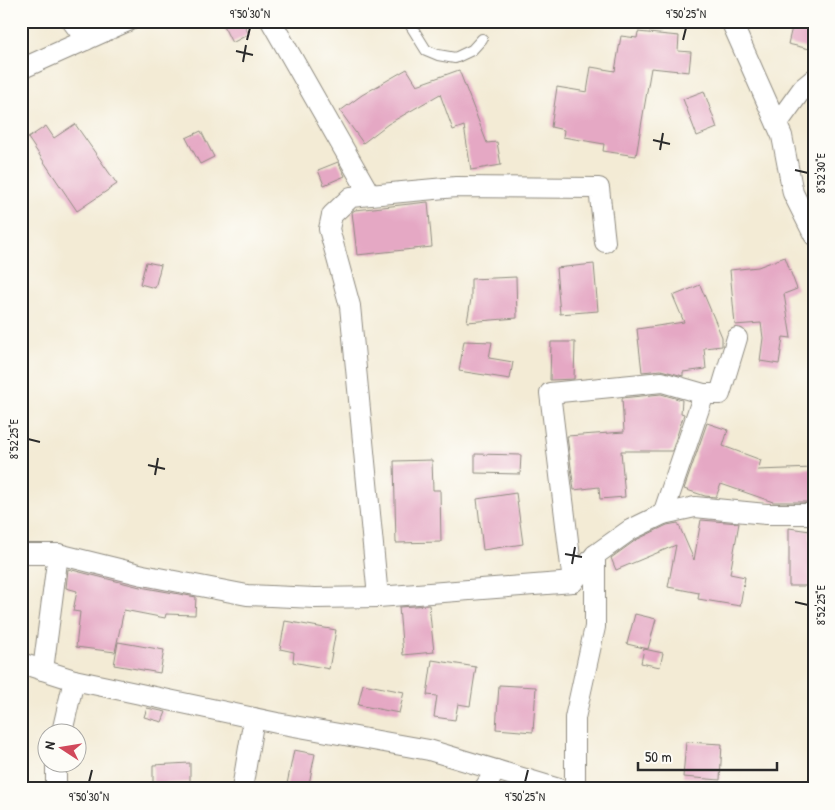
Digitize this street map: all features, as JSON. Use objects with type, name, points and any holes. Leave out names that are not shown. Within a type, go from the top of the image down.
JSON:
[{"type":"street","points":[[72,21],[86,40]]},
{"type":"street","points":[[21,69],[128,21]]},
{"type":"street","points":[[272,21],[370,195]]},
{"type":"street","points":[[731,21],[782,136],[793,193],[814,235]]},
{"type":"street","points":[[777,124],[803,88],[814,79]]},
{"type":"street","points":[[378,597],[350,306],[329,229],[332,215],[341,204],[351,197],[370,195],[456,188],[599,188],[605,242]]},
{"type":"street","points":[[574,582],[550,393],[662,382],[704,394],[720,394],[737,338]]},
{"type":"street","points":[[663,514],[704,394]]},
{"type":"street","points":[[21,554],[58,554],[143,575],[247,595],[316,598],[378,597],[574,582],[594,555],[630,530],[663,514],[695,507],[766,514],[814,514]]},
{"type":"street","points":[[43,670],[58,554]]},
{"type":"street","points":[[575,789],[574,718],[595,627],[594,555]]},
{"type":"street","points":[[21,663],[74,680],[254,718],[429,750],[558,789]]},
{"type":"street","points":[[64,722],[74,680]]},
{"type":"street","points":[[242,789],[254,718]]},
{"type":"street","points":[[484,789],[496,770]]},
{"type":"street","points":[[56,772],[58,789]]},
{"type":"lane","points":[[408,21],[426,50],[438,55],[455,58],[472,50],[482,39]]},
{"type":"building","points":[[221,21],[242,21],[249,34],[232,43]]},
{"type":"building","points":[[793,23],[814,28],[814,50],[788,44]]},
{"type":"building","points":[[638,32],[679,36],[678,51],[691,52],[689,72],[651,68],[636,156],[603,151],[604,144],[563,137],[564,130],[551,127],[557,87],[587,92],[591,67],[615,71],[621,36],[637,38]]},
{"type":"building","points":[[407,69],[417,85],[459,70],[487,143],[497,142],[501,165],[471,170],[464,126],[453,130],[440,94],[388,124],[363,143],[340,111],[362,95]]},
{"type":"building","points":[[704,91],[717,128],[697,136],[683,99]]},
{"type":"building","points":[[75,124],[117,184],[77,211],[28,138],[46,126],[54,138]]},
{"type":"building","points":[[201,131],[214,157],[200,164],[186,138]]},
{"type":"building","points":[[338,162],[345,176],[324,185],[318,170]]},
{"type":"building","points":[[428,202],[432,247],[357,255],[352,212],[355,210]]},
{"type":"building","points":[[785,257],[797,289],[784,294],[791,338],[783,337],[779,364],[760,361],[763,338],[761,323],[735,325],[730,270],[758,267]]},
{"type":"building","points":[[146,262],[161,265],[155,288],[140,284]]},
{"type":"building","points":[[594,264],[598,311],[560,314],[556,268]]},
{"type":"building","points":[[516,277],[517,318],[467,322],[471,299],[471,279]]},
{"type":"building","points":[[700,285],[722,337],[722,346],[704,348],[706,369],[683,372],[683,376],[661,370],[642,372],[637,329],[684,322],[673,296]]},
{"type":"building","points":[[464,341],[492,342],[489,358],[513,362],[510,379],[459,371]]},
{"type":"building","points":[[551,342],[575,342],[574,379],[550,380]]},
{"type":"building","points":[[661,394],[682,400],[681,413],[684,414],[672,451],[621,451],[625,497],[600,499],[599,487],[574,490],[567,436],[624,432],[622,398]]},
{"type":"building","points":[[707,423],[728,430],[723,446],[761,460],[758,470],[814,468],[814,502],[773,502],[721,484],[716,497],[705,496],[684,489]]},
{"type":"building","points":[[475,454],[521,455],[520,474],[475,473]]},
{"type":"building","points":[[432,460],[433,490],[440,490],[441,542],[396,543],[394,461]]},
{"type":"building","points":[[516,493],[523,544],[483,550],[477,499]]},
{"type":"building","points":[[701,520],[739,523],[730,574],[745,577],[740,606],[698,599],[699,593],[668,587],[676,545],[616,570],[611,558],[636,540],[667,525],[678,523],[694,560]]},
{"type":"building","points":[[789,528],[810,531],[810,586],[789,586]]},
{"type":"building","points":[[68,569],[140,587],[196,597],[195,615],[166,614],[165,618],[124,610],[115,652],[76,647],[80,612],[73,611],[77,591],[66,588]]},
{"type":"building","points":[[429,605],[434,652],[403,655],[399,607]]},
{"type":"building","points":[[635,614],[656,619],[648,649],[627,644]]},
{"type":"building","points":[[285,621],[336,630],[329,669],[293,662],[294,652],[280,649]]},
{"type":"building","points":[[118,642],[164,650],[160,673],[114,665]]},
{"type":"building","points":[[644,649],[663,653],[660,667],[641,663]]},
{"type":"building","points":[[432,660],[476,667],[470,706],[458,704],[455,720],[434,717],[437,696],[427,695]]},
{"type":"building","points":[[363,684],[404,692],[399,713],[358,705]]},
{"type":"building","points":[[499,685],[536,687],[533,732],[496,729]]},
{"type":"building","points":[[147,708],[166,712],[162,722],[144,717]]},
{"type":"building","points":[[686,742],[722,744],[720,780],[683,777]]},
{"type":"building","points":[[294,750],[315,754],[308,789],[286,789]]},
{"type":"building","points":[[190,763],[190,782],[153,784],[153,765]]}]
